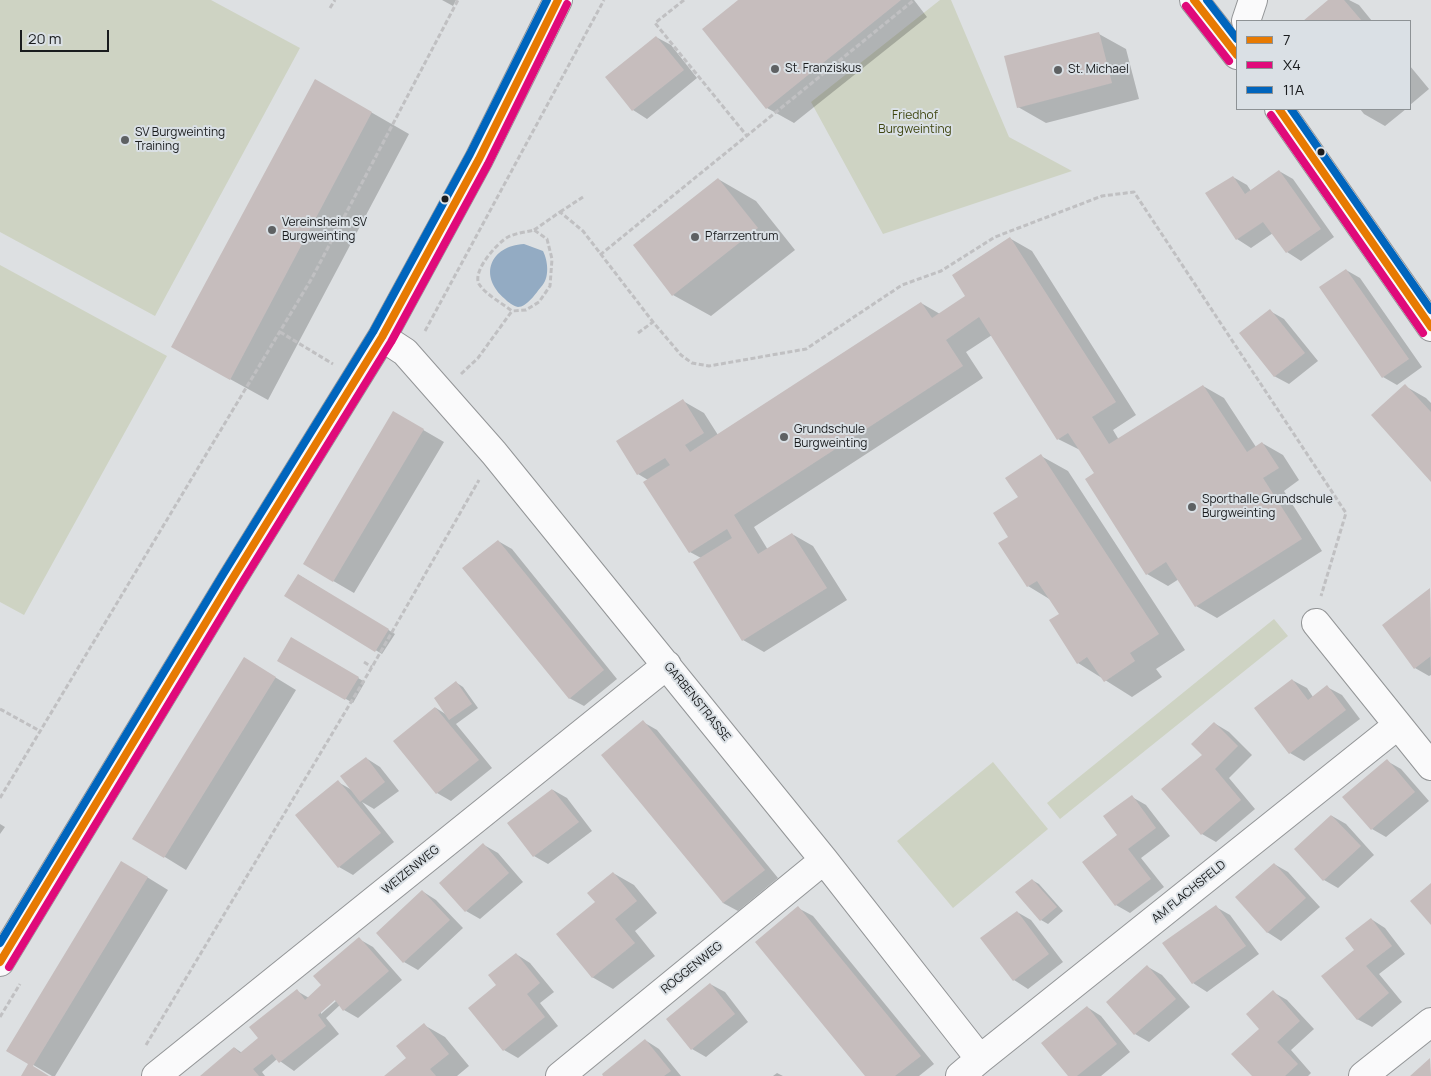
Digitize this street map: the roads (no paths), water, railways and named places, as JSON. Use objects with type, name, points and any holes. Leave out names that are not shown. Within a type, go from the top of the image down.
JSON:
[{"type":"street","points":[[0,962],[382,336],[479,159],[558,0]]},
{"type":"street","points":[[1194,0],[1236,53]]},
{"type":"street","points":[[1246,20],[1253,0]]},
{"type":"street","points":[[1280,110],[1431,327]]},
{"type":"street","name":"GARBENSTRASSE","points":[[382,336],[405,352],[494,453],[824,860],[980,1059]]},
{"type":"street","points":[[1316,623],[1431,766]]},
{"type":"street","name":"WEIZENWEG","points":[[156,1076],[667,665]]},
{"type":"street","name":"AM FLACHSFELD","points":[[980,1059],[1398,725]]},
{"type":"street","name":"ROGGENWEG","points":[[560,1076],[824,860]]},
{"type":"street","points":[[1363,1076],[1431,1022]]},
{"type":"street","points":[[960,1076],[980,1059]]},
{"type":"water","points":[[524,244],[543,251],[547,264],[547,274],[544,283],[531,299],[525,305],[518,307],[509,303],[497,290],[490,272],[496,256],[503,250]]},
{"type":"place","name":"St. Franziskus","points":[[775,69]]},
{"type":"place","name":"St. Michael","points":[[1058,70]]},
{"type":"place","name":"SV Burgweinting Training","points":[[125,140]]},
{"type":"place","name":"Vereinsheim SV Burgweinting","points":[[272,230]]},
{"type":"place","name":"Pfarrzentrum","points":[[695,237]]},
{"type":"place","name":"Grundschule Burgweinting","points":[[784,437]]},
{"type":"place","name":"Sporthalle Grundschule Burgweinting","points":[[1192,507]]},
{"type":"park label","name":"Friedhof Burgweinting","points":[[915,123]]}]
